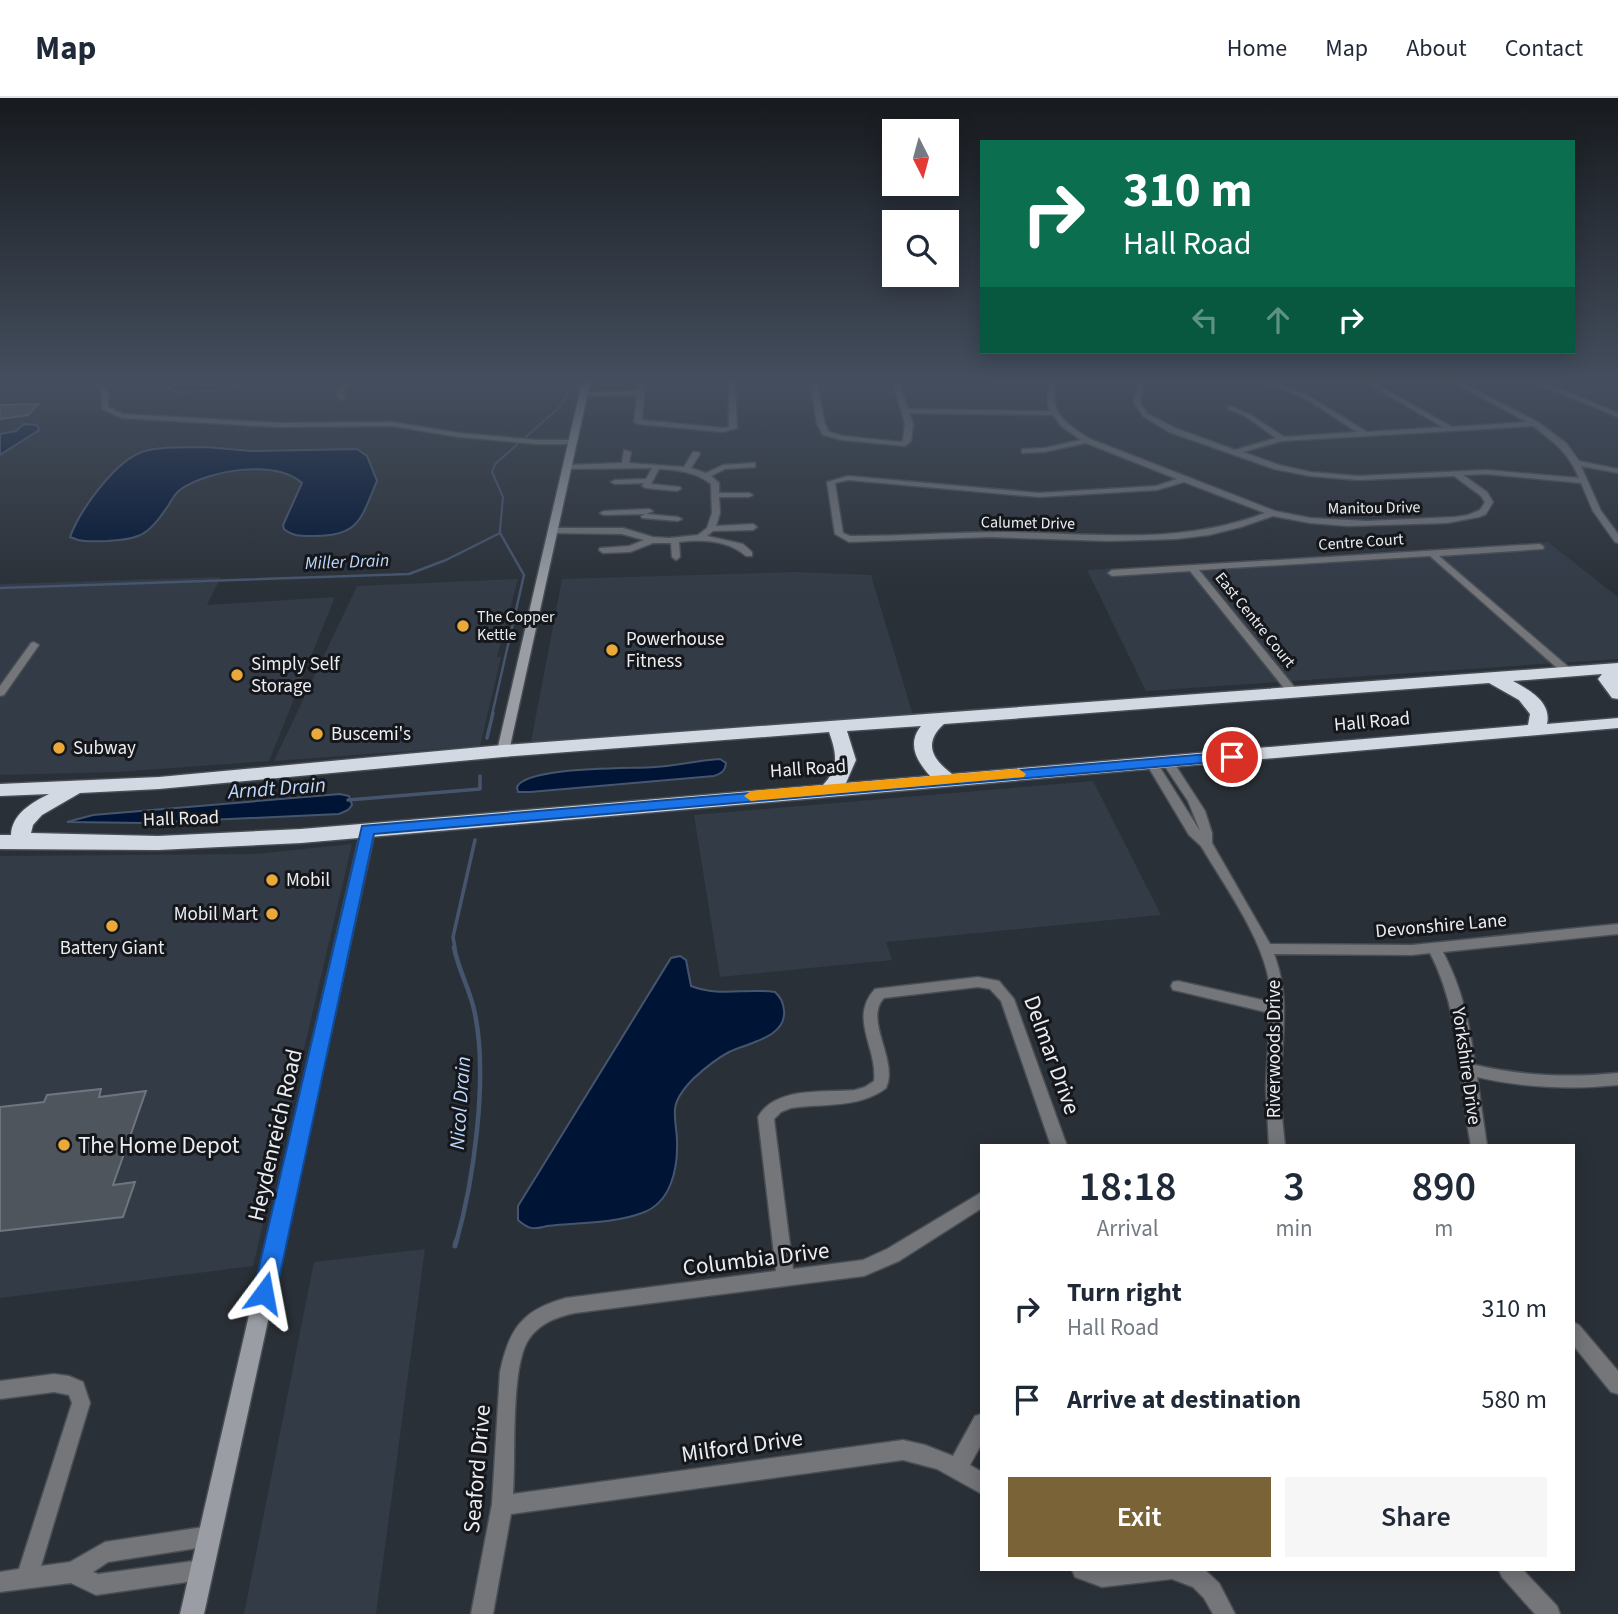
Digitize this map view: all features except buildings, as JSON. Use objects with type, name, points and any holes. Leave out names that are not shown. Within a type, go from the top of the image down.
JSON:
[{"type":"highway","name":"Hall Road","points":[[0,790],[76,788],[238,777],[503,751],[835,725],[1618,669]]},
{"type":"highway","points":[[1618,669],[1607,679],[1618,694]]},
{"type":"highway","points":[[1493,678],[1518,691],[1535,707],[1539,717],[1536,730]]},
{"type":"highway","points":[[938,719],[925,733],[922,743],[930,765],[948,780]]},
{"type":"highway","name":"Hall Road","points":[[0,842],[193,842],[368,830],[1618,723]]},
{"type":"highway","points":[[829,790],[845,772],[847,763],[835,725]]},
{"type":"highway","points":[[23,843],[19,835],[20,828],[27,818],[44,805],[76,788]]},
{"type":"street","points":[[503,751],[570,454]]},
{"type":"street","points":[[625,466],[627,454]]},
{"type":"street","points":[[686,470],[696,454]]},
{"type":"street","name":"Manitou Drive","points":[[1120,454],[1272,513],[1320,523],[1353,525],[1459,519],[1483,512],[1489,505],[1487,497],[1455,473]]},
{"type":"street","points":[[1241,454],[1283,468],[1337,477],[1502,472],[1583,481]]},
{"type":"street","points":[[1569,454],[1597,511],[1618,540]]},
{"type":"street","points":[[1576,463],[1618,471]]},
{"type":"street","points":[[1599,466],[1606,463],[1618,465]]},
{"type":"street","points":[[708,475],[723,467],[752,465]]},
{"type":"street","points":[[568,467],[625,466],[686,470],[708,475],[715,483],[716,513],[711,529]]},
{"type":"street","points":[[656,468],[646,486],[677,489]]},
{"type":"street","name":"Calumet Drive","points":[[1184,479],[1157,488],[1040,495],[835,480],[831,482],[839,534],[849,539],[1009,535],[1107,540],[1226,529],[1272,513]]},
{"type":"street","points":[[615,482],[647,481]]},
{"type":"street","points":[[715,495],[750,495]]},
{"type":"street","points":[[604,513],[649,511],[632,532]]},
{"type":"street","points":[[645,516],[678,519]]},
{"type":"street","points":[[700,537],[711,529],[753,527]]},
{"type":"street","points":[[553,531],[632,532],[652,540],[675,541],[700,537],[740,546],[749,554]]},
{"type":"street","points":[[603,550],[630,549],[652,540]]},
{"type":"street","points":[[675,541],[676,557]]},
{"type":"street","points":[[1432,553],[1540,547]]},
{"type":"street","name":"Centre Court","points":[[1112,573],[1432,553],[1568,672]]},
{"type":"street","name":"East Centre Court","points":[[1193,569],[1292,691]]},
{"type":"street","points":[[0,693],[34,645]]},
{"type":"street","name":"Riverwoods Drive","points":[[1160,762],[1198,812],[1208,832],[1206,842]]},
{"type":"street","name":"Riverwoods Drive","points":[[1160,762],[1181,813],[1193,832],[1206,842],[1267,949],[1275,973],[1277,1009],[1273,1087],[1277,1144]]},
{"type":"street","points":[[1181,813],[1198,812]]},
{"type":"street","name":"Heydenreich Road","points":[[192,1614],[368,830]]},
{"type":"street","name":"Devonshire Lane","points":[[1267,949],[1386,951],[1618,929]]},
{"type":"street","name":"Yorkshire Drive","points":[[1434,948],[1450,978],[1460,1006],[1479,1144]]},
{"type":"street","points":[[785,1278],[766,1125],[771,1110],[787,1102],[868,1093],[881,1084],[883,1070],[869,1007],[874,997],[880,993],[978,982],[994,985]]},
{"type":"street","name":"Delmar Drive","points":[[994,985],[1007,999],[1058,1144]]},
{"type":"street","points":[[1178,986],[1277,1009]]},
{"type":"street","points":[[1470,1070],[1537,1084],[1573,1084],[1618,1079]]},
{"type":"street","name":"Columbia Drive","points":[[524,1330],[534,1320],[559,1308],[850,1270],[879,1263],[980,1200]]},
{"type":"street","name":"Seaford Drive","points":[[482,1614],[502,1505],[512,1353],[524,1330]]},
{"type":"street","points":[[1575,1333],[1617,1382]]},
{"type":"street","points":[[0,1390],[54,1383],[69,1385],[76,1389],[81,1403],[27,1578]]},
{"type":"street","points":[[958,1466],[980,1427]]},
{"type":"street","name":"Milford Drive","points":[[502,1505],[884,1451],[921,1452],[958,1466],[980,1482]]},
{"type":"street","points":[[0,1582],[73,1572],[105,1552],[210,1536]]},
{"type":"street","points":[[73,1572],[96,1585],[201,1570]]},
{"type":"street","points":[[1085,1571],[1102,1577],[1159,1571]]},
{"type":"street","points":[[1180,1571],[1198,1576],[1213,1591],[1224,1614]]},
{"type":"street","points":[[1510,1571],[1549,1614]]},
{"type":"shaded area","points":[[1548,542],[1618,597],[1618,659],[1146,691],[1087,570]]},
{"type":"shaded area","points":[[795,572],[871,575],[913,715],[531,742],[562,579]]},
{"type":"shaded area","points":[[221,577],[207,605],[335,597],[269,761],[118,772],[0,775],[0,584]]},
{"type":"shaded area","points":[[518,579],[497,657],[501,657],[480,746],[274,761],[357,586]]},
{"type":"shaded area","points":[[1093,781],[1161,915],[886,942],[892,960],[720,977],[694,815]]},
{"type":"shaded area","points":[[352,844],[253,1266],[0,1298],[0,856],[255,854]]},
{"type":"shaded area","points":[[425,1249],[376,1614],[244,1614],[314,1262]]},
{"type":"water","points":[[139,454],[364,454],[377,481],[362,515],[341,533],[298,536],[284,529],[283,525],[302,483],[276,471],[259,469],[224,472],[193,482],[175,495],[149,529],[136,537],[93,541],[70,537],[100,487],[122,464]]},
{"type":"water","points":[[720,759],[726,763],[725,768],[714,776],[530,792],[518,792],[517,787],[525,780],[539,775],[559,772],[663,766]]},
{"type":"water","points":[[340,794],[349,796],[352,805],[339,814],[146,823],[67,822],[93,815]]},
{"type":"water","points":[[680,956],[686,960],[691,986],[722,992],[775,992],[784,1010],[779,1027],[764,1038],[729,1052],[706,1067],[682,1092],[675,1109],[677,1152],[674,1173],[666,1193],[652,1208],[631,1217],[607,1221],[534,1228],[525,1225],[518,1220],[518,1206],[671,958]]},
{"type":"waterway","name":"Miller Drain","points":[[500,530],[503,497],[492,472],[495,464],[507,454]]},
{"type":"waterway","name":"Miller Drain","points":[[0,588],[409,574],[446,560],[500,533]]},
{"type":"waterway","name":"Nicol Drain","points":[[492,715],[524,575],[500,533]]},
{"type":"waterway","name":"Nicol Drain","points":[[487,738],[493,713]]},
{"type":"waterway","name":"Arndt Drain","points":[[348,800],[480,789],[480,776]]},
{"type":"waterway","name":"Nicol Drain","points":[[455,948],[453,937],[475,840]]},
{"type":"waterway","name":"Nicol Drain","points":[[454,947],[475,1014],[480,1068],[473,1160],[456,1243]]},
{"type":"waterway","name":"Nicol Drain","points":[[455,1246],[456,1241]]},
{"type":"slow traffic","points":[[751,796],[1019,774]]},
{"type":"place","name":"The Copper Kettle","points":[[463,626]]},
{"type":"place","name":"Powerhouse Fitness","points":[[612,650]]},
{"type":"place","name":"Simply Self Storage","points":[[237,675]]},
{"type":"place","name":"Buscemi's","points":[[317,734]]},
{"type":"place","name":"Subway","points":[[59,748]]},
{"type":"place","name":"Mobil","points":[[272,880]]},
{"type":"place","name":"Mobil Mart","points":[[272,914]]},
{"type":"place","name":"Battery Giant","points":[[112,926]]},
{"type":"place","name":"The Home Depot","points":[[64,1145]]},
{"type":"route","points":[[264,1293],[368,830],[1232,757]]}]
